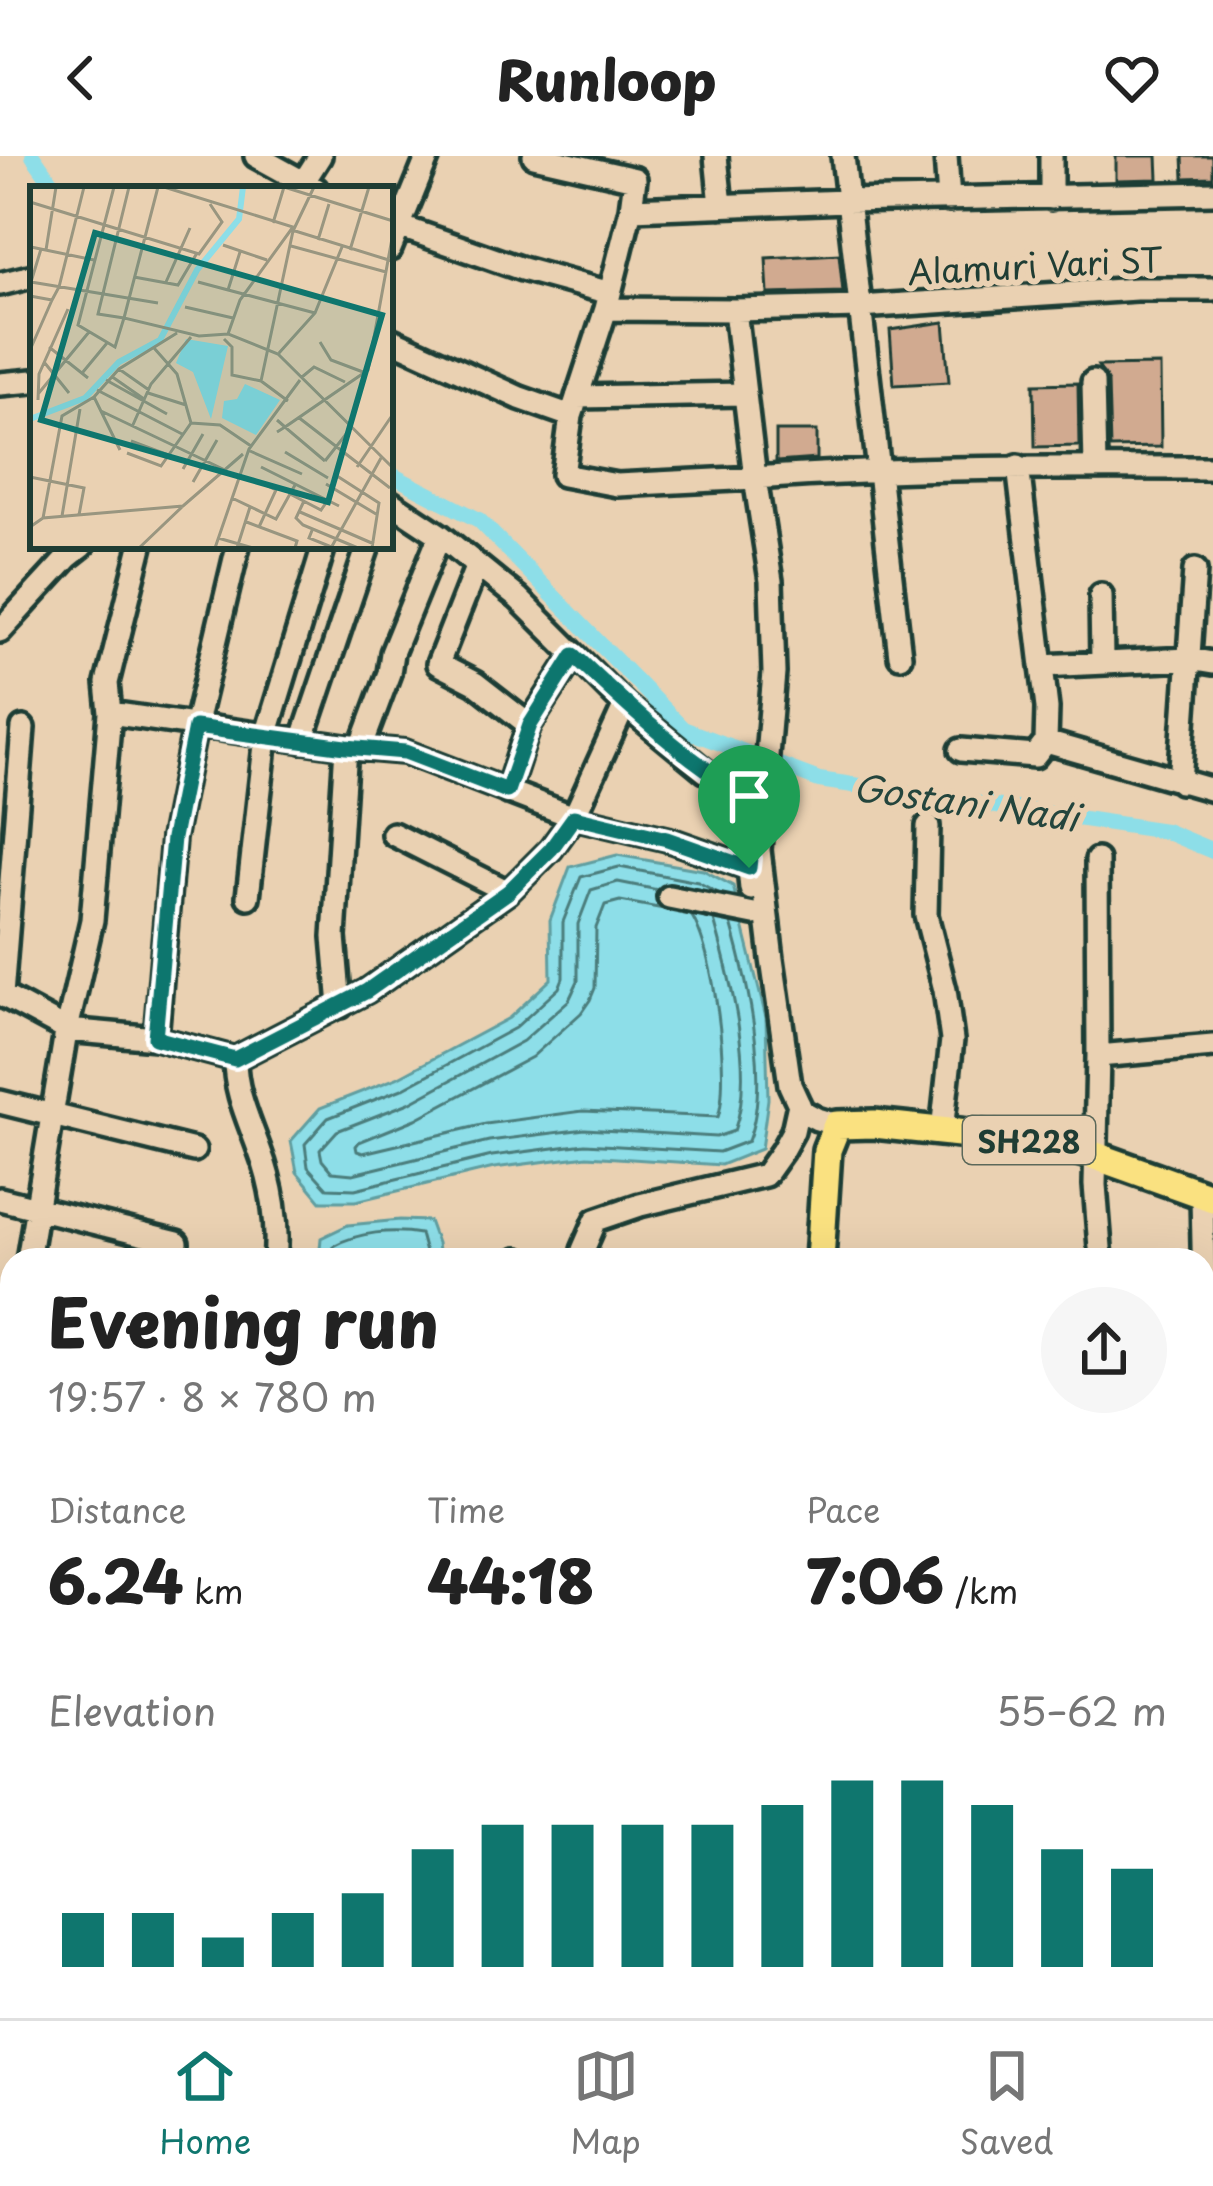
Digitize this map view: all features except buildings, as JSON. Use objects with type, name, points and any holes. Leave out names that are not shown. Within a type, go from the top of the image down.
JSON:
[{"type":"main road","name":"SH228","points":[[837,1125],[1062,1144],[1208,1197]]},
{"type":"main road","points":[[821,1248],[827,1150],[837,1125]]},
{"type":"street","points":[[256,156],[304,186]]},
{"type":"street","points":[[306,186],[320,156]]},
{"type":"street","points":[[394,225],[428,156]]},
{"type":"street","points":[[534,156],[634,179],[608,301],[574,406],[563,475],[617,485],[878,469],[1213,468]]},
{"type":"street","points":[[716,156],[722,206]]},
{"type":"street","points":[[843,156],[900,656]]},
{"type":"street","points":[[946,156],[949,200]]},
{"type":"street","points":[[1051,156],[1051,198]]},
{"type":"street","points":[[631,209],[1213,193]]},
{"type":"street","name":"Alamuri Vari ST","points":[[394,225],[608,301],[735,310],[1213,289]]},
{"type":"street","points":[[0,284],[30,277]]},
{"type":"street","points":[[735,310],[771,580],[774,692],[760,850],[772,959],[790,1084],[802,1111],[837,1125]]},
{"type":"street","points":[[393,340],[520,398],[574,406],[745,394]]},
{"type":"street","points":[[0,384],[30,381]]},
{"type":"street","points":[[1094,382],[1095,467]]},
{"type":"street","points":[[961,750],[1035,756],[1046,742],[1047,708],[1018,466]]},
{"type":"street","points":[[393,504],[518,598],[625,705],[705,771],[751,799],[749,868],[757,947],[772,959]]},
{"type":"street","points":[[340,1006],[334,937],[339,829],[353,748],[389,673],[392,653],[440,535]]},
{"type":"street","points":[[0,631],[78,549]]},
{"type":"street","points":[[30,1248],[67,1030],[92,920],[110,713],[107,683],[140,549]]},
{"type":"street","points":[[155,1038],[173,838],[237,549]]},
{"type":"street","points":[[248,897],[266,736],[323,549]]},
{"type":"street","points":[[302,741],[367,549]]},
{"type":"street","points":[[477,565],[438,664],[475,683],[530,725]]},
{"type":"street","points":[[1180,782],[1195,570]]},
{"type":"street","points":[[1101,595],[1102,662]]},
{"type":"street","points":[[507,791],[530,725],[574,655]]},
{"type":"street","points":[[1042,666],[1189,659],[1213,663]]},
{"type":"street","points":[[23,728],[1,994],[67,1030],[155,1038],[235,1059],[367,991],[508,892],[551,849],[574,817],[625,705]]},
{"type":"street","points":[[110,713],[405,752],[574,817],[667,839],[749,868]]},
{"type":"street","points":[[1046,742],[1213,790]]},
{"type":"street","points":[[928,826],[926,915],[952,1040],[942,1131]]},
{"type":"street","points":[[393,834],[508,892]]},
{"type":"street","points":[[1097,860],[1095,1185],[1100,1248]]},
{"type":"street","points":[[669,897],[754,914]]},
{"type":"street","points":[[1098,1056],[1213,1046]]},
{"type":"street","points":[[235,1059],[235,1079],[271,1196],[277,1248]]},
{"type":"street","points":[[0,1102],[194,1150]]},
{"type":"street","points":[[584,1248],[596,1220],[765,1175],[793,1131],[799,1104]]},
{"type":"street","points":[[1208,1197],[1208,1248]]},
{"type":"street","points":[[0,1199],[178,1243]]},
{"type":"water","points":[[617,855],[703,870],[733,886],[766,1018],[768,1099],[761,1149],[721,1165],[587,1156],[494,1168],[356,1201],[321,1201],[297,1172],[291,1141],[320,1108],[397,1078],[509,1018],[551,979],[550,920],[570,867]]},
{"type":"water","points":[[429,1221],[438,1248],[320,1248],[321,1238],[348,1225]]},
{"type":"waterway","name":"Gostani Nadi","points":[[33,156],[54,186]]},
{"type":"waterway","name":"Gostani Nadi","points":[[393,476],[479,520],[683,729],[819,780],[1165,831],[1213,851]]},
{"type":"route","points":[[574,655],[625,705],[705,771],[751,799],[749,868],[667,839],[574,817],[551,849],[508,892],[340,1006],[235,1059],[155,1038],[173,838],[195,727],[405,752],[507,791],[530,725],[574,655]]}]
